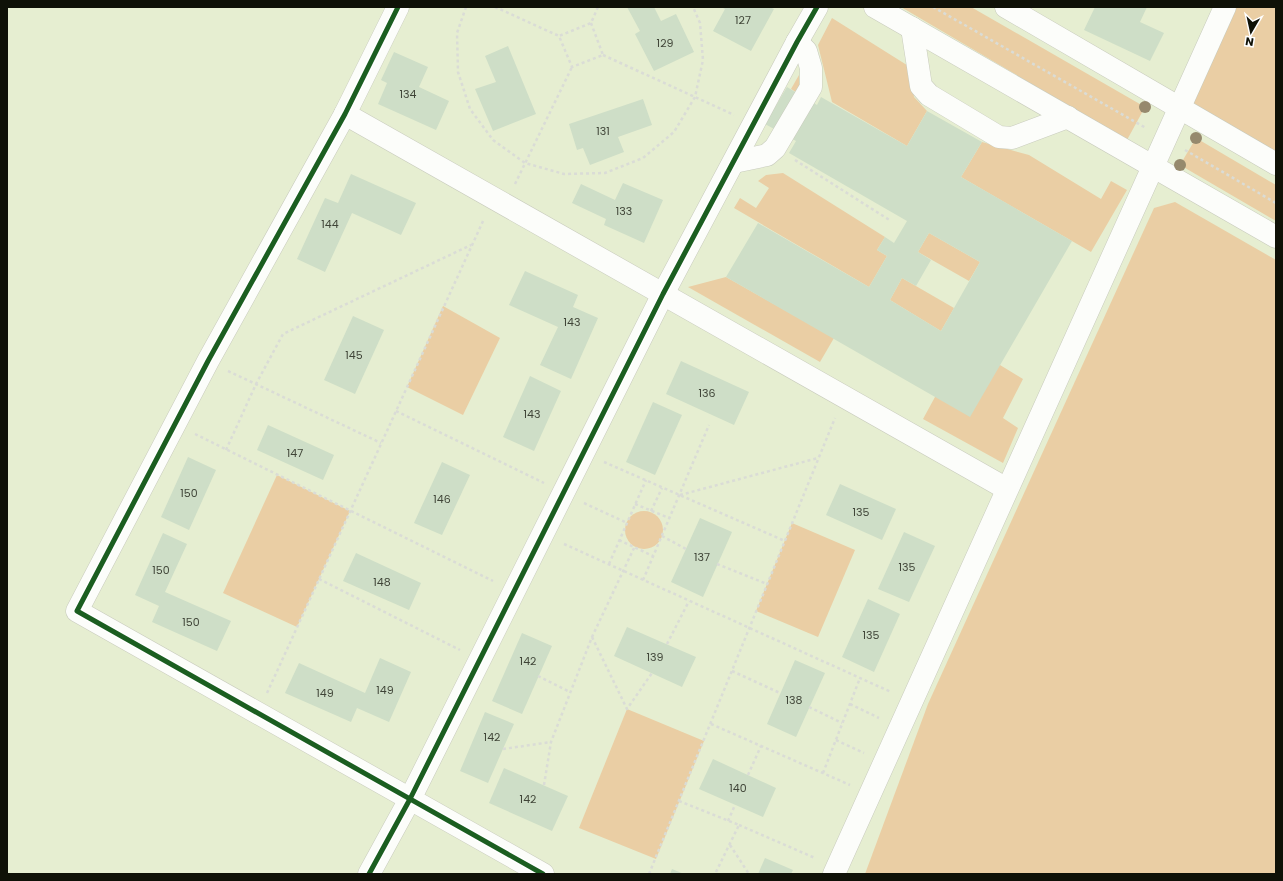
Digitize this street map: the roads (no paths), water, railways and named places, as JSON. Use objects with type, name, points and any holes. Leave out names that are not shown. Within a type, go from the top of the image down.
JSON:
[{"type":"street","points":[[398,7],[345,114],[174,424],[77,611],[542,874]]},
{"type":"street","points":[[369,874],[410,799],[663,294],[817,7]]},
{"type":"street","points":[[875,7],[1276,237]]},
{"type":"street","points":[[1006,7],[1276,164]]},
{"type":"street","points":[[836,871],[1152,165],[1225,7]]},
{"type":"street","points":[[912,28],[922,86],[929,96],[998,137],[1012,138],[1068,117]]},
{"type":"street","points":[[734,162],[767,156],[776,148],[811,87],[811,68],[806,52],[797,42]]},
{"type":"street","points":[[345,114],[1007,489]]}]
